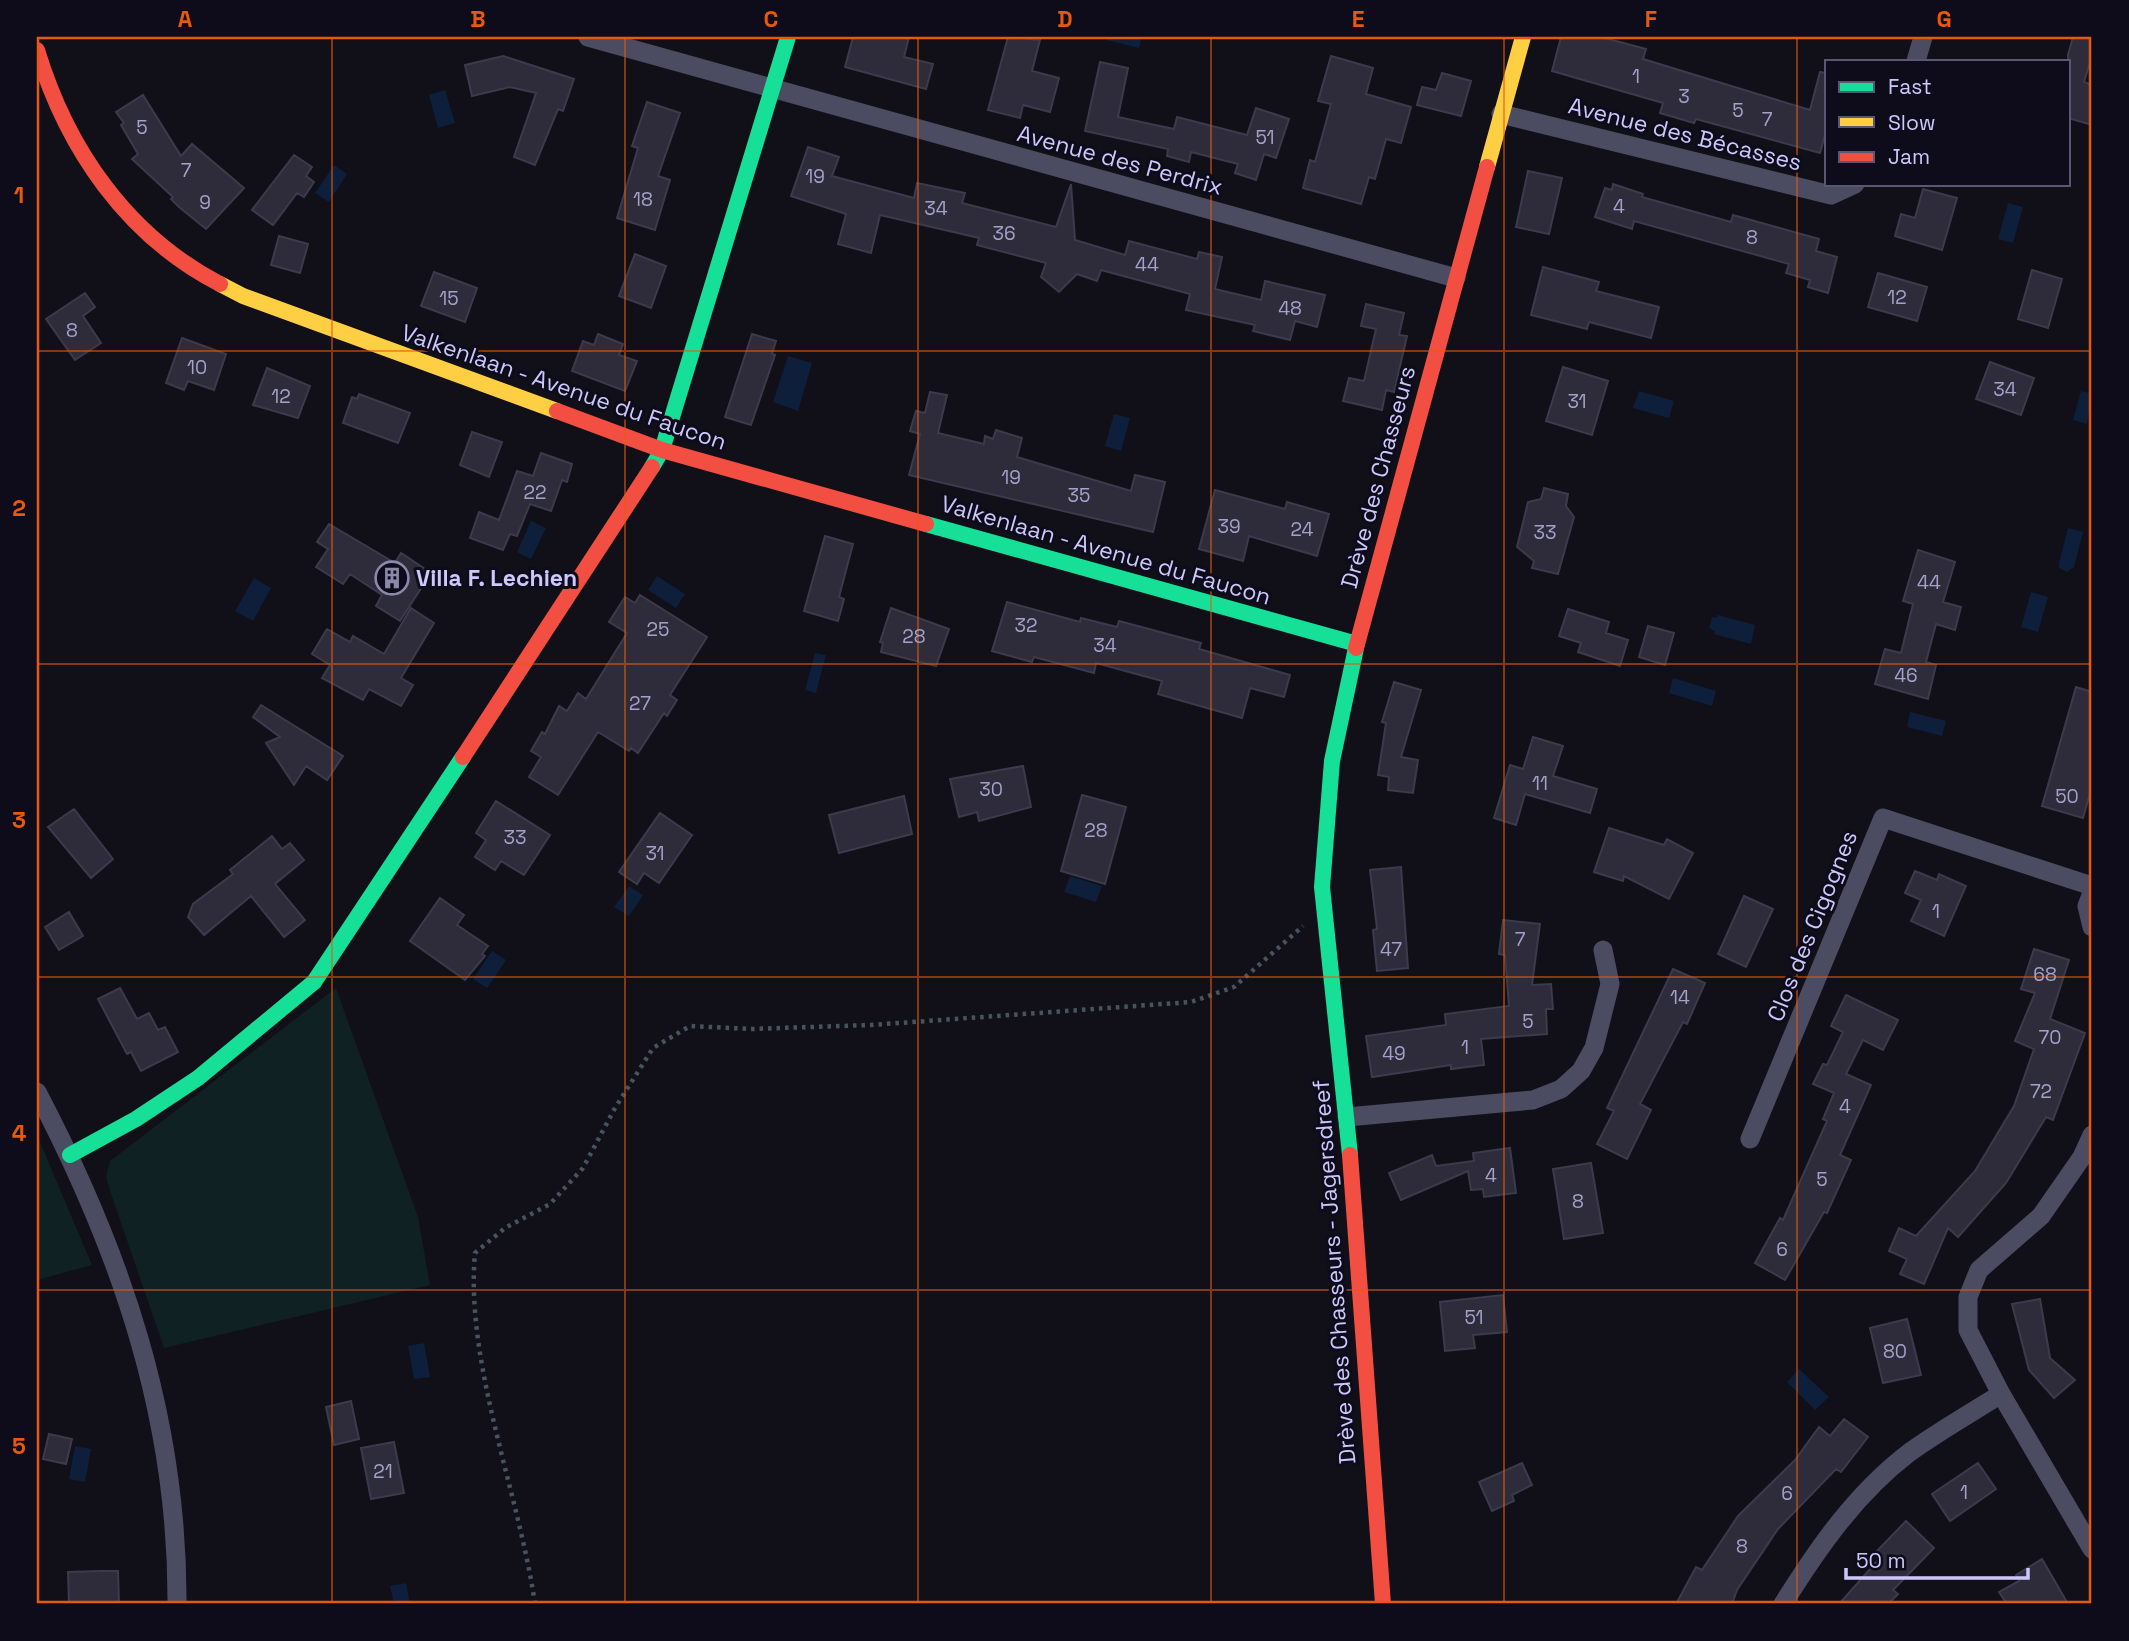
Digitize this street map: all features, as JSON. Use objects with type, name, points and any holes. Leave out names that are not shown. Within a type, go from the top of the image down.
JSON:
[{"type":"street","name":"Avenue des Perdrix","points":[[588,37],[1456,278]]},
{"type":"street","points":[[70,1155],[156,1107],[211,1071],[262,1030],[314,982],[626,511],[662,450],[788,37]]},
{"type":"street","name":"Drève des Chasseurs","points":[[1326,936],[1323,849],[1332,761],[1357,644],[1523,37]]},
{"type":"street","points":[[1916,60],[1923,37]]},
{"type":"street","name":"Valkenlaan - Avenue du Faucon","points":[[37,50],[47,88],[92,172],[157,242],[185,264],[243,296],[662,450],[1357,644]]},
{"type":"street","name":"Avenue des Bécasses","points":[[1501,114],[1831,195],[1851,186]]},
{"type":"street","name":"Clos des Cigognes","points":[[1750,1139],[1883,818],[2092,886]]},
{"type":"street","points":[[2092,893],[2087,906],[2092,927]]},
{"type":"street","name":"Drève des Chasseurs - Jagersdreef","points":[[1326,936],[1347,1117],[1383,1604]]},
{"type":"street","points":[[1347,1117],[1533,1100],[1561,1089],[1581,1071],[1594,1048],[1610,984],[1603,950]]},
{"type":"street","points":[[37,1092],[70,1155],[123,1282],[149,1368],[167,1469],[177,1604]]},
{"type":"street","points":[[2092,1135],[2082,1157],[2041,1216],[1979,1270],[1968,1297],[1968,1330],[2001,1394],[2092,1549]]},
{"type":"street","points":[[1783,1604],[1822,1541],[1877,1481],[1910,1452],[2001,1394]]},
{"type":"path","points":[[536,1604],[488,1389],[472,1288],[475,1252],[505,1228],[550,1204],[583,1168],[615,1108],[653,1048],[690,1026],[751,1029],[871,1025],[1191,1002],[1234,987],[1324,907]]},
{"type":"shaded area","points":[[336,988],[418,1217],[430,1285],[164,1348],[110,1191],[106,1177],[110,1161]]},
{"type":"shaded area","points":[[37,1135],[92,1265],[37,1280]]},
{"type":"water","points":[[1107,37],[1142,37],[1139,48],[1106,40]]},
{"type":"water","points":[[445,90],[455,123],[438,128],[429,95]]},
{"type":"water","points":[[334,165],[347,174],[329,202],[315,193]]},
{"type":"water","points":[[2008,203],[2023,207],[2013,243],[1998,239]]},
{"type":"water","points":[[788,356],[812,363],[798,411],[773,402]]},
{"type":"water","points":[[1639,391],[1674,401],[1669,418],[1633,408]]},
{"type":"water","points":[[2081,391],[2092,394],[2087,424],[2073,420]]},
{"type":"water","points":[[1114,414],[1130,418],[1121,451],[1105,446]]},
{"type":"water","points":[[531,521],[546,528],[531,559],[517,552]]},
{"type":"water","points":[[2068,528],[2083,532],[2074,567],[2067,572],[2059,568],[2059,563]]},
{"type":"water","points":[[657,576],[685,594],[676,608],[648,590]]},
{"type":"water","points":[[254,578],[271,588],[253,621],[235,611]]},
{"type":"water","points":[[2031,592],[2048,597],[2038,632],[2021,627]]},
{"type":"water","points":[[1718,615],[1755,625],[1751,644],[1714,634],[1715,631],[1709,628],[1712,617],[1717,618]]},
{"type":"water","points":[[815,653],[826,655],[816,693],[805,690]]},
{"type":"water","points":[[1673,678],[1716,691],[1712,706],[1669,693]]},
{"type":"water","points":[[1910,712],[1946,721],[1942,736],[1907,727]]},
{"type":"water","points":[[1070,876],[1102,886],[1096,902],[1064,892]]},
{"type":"water","points":[[629,886],[643,895],[629,916],[614,907]]},
{"type":"water","points":[[492,951],[506,960],[487,988],[473,979]]},
{"type":"water","points":[[424,1343],[430,1377],[414,1379],[408,1346]]},
{"type":"water","points":[[1799,1369],[1829,1397],[1815,1410],[1787,1382]]},
{"type":"water","points":[[75,1446],[91,1449],[85,1482],[69,1479]]},
{"type":"water","points":[[406,1583],[410,1604],[394,1604],[390,1586]]},
{"type":"building","points":[[853,37],[909,37],[904,57],[933,64],[926,89],[845,67]]},
{"type":"building","points":[[1008,37],[1040,40],[1032,71],[1059,78],[1050,112],[1023,105],[1020,118],[988,110]]},
{"type":"building","points":[[1561,37],[1601,37],[1646,49],[1643,59],[1810,110],[1820,72],[1825,73],[1825,135],[1820,153],[1696,119],[1694,123],[1660,113],[1663,103],[1552,71]]},
{"type":"building","points":[[2073,37],[2092,37],[2092,55],[2084,82],[2092,85],[2092,125],[2070,119],[2068,55]]},
{"type":"building","points":[[503,56],[574,79],[563,111],[558,109],[535,165],[514,157],[536,93],[510,87],[472,96],[465,65]]},
{"type":"building","points":[[1331,56],[1373,68],[1366,94],[1411,107],[1401,143],[1386,139],[1375,179],[1369,177],[1361,204],[1303,188],[1310,160],[1315,162],[1331,104],[1318,101]]},
{"type":"building","points":[[1100,62],[1128,68],[1118,117],[1174,129],[1177,117],[1247,135],[1256,108],[1289,119],[1276,158],[1264,154],[1256,180],[1235,173],[1238,164],[1191,152],[1189,162],[1167,156],[1168,149],[1085,131]]},
{"type":"building","points":[[1442,73],[1471,81],[1461,116],[1417,105],[1422,87],[1436,90]]},
{"type":"building","points":[[143,95],[181,156],[192,144],[244,188],[206,229],[179,207],[171,199],[173,197],[132,159],[138,154],[116,112]]},
{"type":"building","points":[[647,102],[680,113],[658,176],[670,180],[655,230],[617,218],[638,148],[632,146]]},
{"type":"building","points":[[808,147],[839,157],[832,176],[914,198],[917,183],[965,193],[962,203],[1056,227],[1071,184],[1075,240],[1125,255],[1129,241],[1197,259],[1199,252],[1222,257],[1215,289],[1261,300],[1265,281],[1325,295],[1317,327],[1295,321],[1290,340],[1253,331],[1255,325],[1186,310],[1190,294],[1101,270],[1097,281],[1077,274],[1059,292],[1041,277],[1046,263],[977,245],[979,238],[880,215],[871,253],[838,244],[846,214],[791,196]]},
{"type":"building","points":[[294,155],[312,167],[306,176],[314,182],[304,197],[297,193],[273,225],[252,210]]},
{"type":"building","points":[[1528,171],[1562,178],[1549,234],[1516,227]]},
{"type":"building","points":[[1613,184],[1643,194],[1642,197],[1731,222],[1733,215],[1819,239],[1816,251],[1837,257],[1828,293],[1808,287],[1810,280],[1786,273],[1789,264],[1634,221],[1632,229],[1595,217],[1605,188],[1612,190]]},
{"type":"building","points":[[1923,189],[1957,198],[1942,250],[1895,236],[1901,214],[1915,218]]},
{"type":"building","points":[[279,236],[308,244],[300,273],[271,265]]},
{"type":"building","points":[[635,254],[666,266],[651,308],[619,296]]},
{"type":"building","points":[[1543,267],[1599,282],[1596,291],[1659,307],[1651,338],[1589,322],[1587,329],[1531,315]]},
{"type":"building","points":[[2032,270],[2062,279],[2048,328],[2018,319]]},
{"type":"building","points":[[434,272],[477,288],[465,322],[421,306]]},
{"type":"building","points":[[1878,273],[1927,287],[1917,321],[1868,307]]},
{"type":"building","points":[[85,293],[95,307],[83,316],[101,343],[75,360],[46,319]]},
{"type":"building","points":[[1366,304],[1404,313],[1399,335],[1407,336],[1394,392],[1386,390],[1382,410],[1343,401],[1349,378],[1364,381],[1376,329],[1361,326]]},
{"type":"building","points":[[598,334],[623,344],[619,355],[637,361],[625,391],[572,371],[583,341],[594,345]]},
{"type":"building","points":[[752,334],[776,341],[772,354],[775,355],[751,425],[725,417]]},
{"type":"building","points":[[182,338],[226,354],[214,390],[188,381],[184,390],[166,383]]},
{"type":"building","points":[[1990,362],[2034,378],[2021,415],[1976,399]]},
{"type":"building","points":[[1563,367],[1608,381],[1592,435],[1546,421]]},
{"type":"building","points":[[267,368],[310,386],[298,418],[253,405]]},
{"type":"building","points":[[930,392],[947,395],[938,433],[984,444],[985,436],[993,439],[996,430],[1022,438],[1017,457],[1131,491],[1135,475],[1165,482],[1153,532],[909,475],[920,434],[910,431],[916,411],[925,413]]},
{"type":"building","points":[[359,394],[410,413],[398,443],[343,423],[352,397],[357,399]]},
{"type":"building","points":[[472,432],[502,442],[489,477],[460,465]]},
{"type":"building","points":[[541,453],[572,464],[567,482],[562,480],[551,511],[530,504],[517,536],[510,534],[503,550],[470,538],[479,512],[499,520],[517,471],[533,476]]},
{"type":"building","points":[[1544,488],[1568,494],[1566,506],[1574,517],[1558,574],[1532,568],[1534,561],[1517,547],[1528,502],[1541,499]]},
{"type":"building","points":[[1215,490],[1285,509],[1287,502],[1329,514],[1317,556],[1249,536],[1243,561],[1199,549]]},
{"type":"building","name":"Villa F. Lechien","points":[[329,524],[395,563],[401,553],[431,573],[400,621],[376,606],[382,595],[350,574],[343,584],[316,567],[328,549],[317,542]]},
{"type":"building","points":[[825,536],[853,544],[839,597],[844,599],[838,621],[804,611]]},
{"type":"building","points":[[1918,550],[1955,562],[1943,602],[1961,607],[1955,630],[1936,624],[1926,662],[1936,665],[1928,699],[1875,684],[1885,649],[1901,653],[1913,604],[1903,601]]},
{"type":"building","points":[[640,595],[707,637],[670,695],[677,700],[667,716],[664,713],[638,753],[631,748],[629,751],[598,732],[558,795],[529,777],[541,757],[531,751],[542,732],[545,734],[559,706],[567,711],[578,693],[586,699],[627,633],[609,622],[625,597],[635,603]]},
{"type":"building","points":[[1007,602],[1080,622],[1081,618],[1117,627],[1119,621],[1201,643],[1199,649],[1290,675],[1284,697],[1250,688],[1242,718],[1158,694],[1162,681],[1096,663],[1094,673],[1034,657],[1032,662],[992,651]]},
{"type":"building","points":[[411,608],[434,623],[401,678],[413,685],[401,706],[369,689],[363,700],[322,678],[330,665],[312,654],[327,629],[350,642],[353,636],[384,654]]},
{"type":"building","points":[[891,608],[949,629],[936,666],[881,652],[883,643],[880,642]]},
{"type":"building","points":[[1568,609],[1609,622],[1606,633],[1628,640],[1620,666],[1578,652],[1581,643],[1559,636]]},
{"type":"building","points":[[1648,626],[1674,633],[1665,665],[1639,657]]},
{"type":"building","points":[[1394,682],[1421,690],[1401,757],[1418,760],[1413,793],[1388,790],[1389,777],[1378,775],[1386,723],[1382,722]]},
{"type":"building","points":[[2076,687],[2092,692],[2092,786],[2083,818],[2042,806]]},
{"type":"building","points":[[261,705],[343,756],[327,780],[306,766],[294,785],[266,743],[280,737],[253,717]]},
{"type":"building","points":[[1533,737],[1563,746],[1553,776],[1597,789],[1590,813],[1525,794],[1516,825],[1494,818],[1510,765],[1523,769]]},
{"type":"building","points":[[1023,766],[1031,807],[979,821],[977,812],[959,817],[950,779]]},
{"type":"building","points":[[1082,795],[1126,807],[1105,884],[1061,871]]},
{"type":"building","points":[[904,796],[912,834],[839,853],[829,815]]},
{"type":"building","points":[[496,801],[550,835],[524,875],[501,861],[495,870],[475,857],[486,840],[476,833]]},
{"type":"building","points":[[74,809],[113,859],[91,878],[48,827]]},
{"type":"building","points":[[660,813],[692,835],[659,883],[644,873],[637,884],[619,872]]},
{"type":"building","points":[[1609,828],[1664,845],[1667,839],[1693,853],[1669,899],[1624,876],[1623,881],[1594,872]]},
{"type":"building","points":[[272,836],[282,849],[290,843],[304,860],[275,884],[305,920],[284,937],[251,896],[204,935],[188,917],[193,904],[233,874],[230,870]]},
{"type":"building","points":[[1401,867],[1408,968],[1377,971],[1373,930],[1377,929],[1370,870]]},
{"type":"building","points":[[1915,871],[1937,880],[1939,874],[1966,886],[1944,936],[1911,921],[1921,900],[1905,893]]},
{"type":"building","points":[[1744,896],[1773,909],[1746,967],[1718,954]]},
{"type":"building","points":[[440,898],[464,915],[457,925],[488,946],[482,954],[485,956],[465,980],[410,941]]},
{"type":"building","points":[[69,912],[83,936],[59,950],[45,927]]},
{"type":"building","points":[[1503,920],[1540,924],[1532,985],[1551,984],[1553,1009],[1546,1009],[1547,1034],[1481,1039],[1484,1065],[1451,1069],[1451,1065],[1372,1077],[1366,1036],[1446,1025],[1445,1014],[1509,1006],[1505,955],[1499,954]]},
{"type":"building","points":[[2034,949],[2069,960],[2050,1019],[2085,1033],[2053,1120],[2046,1117],[2006,1183],[1958,1237],[1948,1228],[1924,1284],[1900,1274],[1907,1259],[1889,1251],[1899,1228],[1916,1236],[1975,1171],[2014,1106],[2034,1049],[2015,1041],[2035,993],[2021,989]]},
{"type":"building","points":[[1673,969],[1705,983],[1687,1024],[1683,1022],[1640,1104],[1651,1110],[1627,1159],[1597,1144],[1614,1111],[1607,1108]]},
{"type":"building","points":[[120,988],[137,1019],[149,1013],[158,1030],[165,1027],[178,1052],[141,1071],[131,1052],[127,1054],[98,999]]},
{"type":"building","points":[[1846,995],[1898,1020],[1883,1050],[1863,1040],[1846,1074],[1871,1085],[1840,1155],[1851,1160],[1827,1213],[1824,1212],[1785,1280],[1755,1263],[1780,1218],[1783,1220],[1827,1121],[1823,1119],[1834,1093],[1813,1084],[1823,1064],[1827,1065],[1843,1032],[1831,1026]]},
{"type":"building","points":[[1510,1148],[1516,1193],[1484,1197],[1483,1189],[1471,1190],[1468,1171],[1401,1200],[1389,1173],[1432,1155],[1436,1166],[1474,1161],[1473,1153]]},
{"type":"building","points":[[1591,1163],[1603,1233],[1564,1239],[1553,1169]]},
{"type":"building","points":[[1503,1295],[1507,1332],[1473,1335],[1475,1348],[1445,1351],[1440,1302]]},
{"type":"building","points":[[2040,1299],[2050,1358],[2075,1380],[2054,1398],[2029,1370],[2012,1304]]},
{"type":"building","points":[[1907,1319],[1921,1375],[1883,1383],[1870,1328]]},
{"type":"building","points":[[351,1401],[359,1439],[334,1445],[326,1407]]},
{"type":"building","points":[[1844,1419],[1868,1437],[1841,1472],[1836,1469],[1778,1529],[1737,1590],[1732,1604],[1676,1604],[1696,1567],[1702,1570],[1738,1516],[1795,1460],[1819,1427],[1830,1436]]},
{"type":"building","points":[[49,1434],[72,1439],[66,1464],[43,1459]]},
{"type":"building","points":[[394,1442],[404,1493],[371,1499],[361,1448]]},
{"type":"building","points":[[1522,1463],[1532,1485],[1512,1495],[1514,1501],[1492,1511],[1479,1482]]},
{"type":"building","points":[[1978,1463],[1996,1489],[1950,1521],[1932,1494]]},
{"type":"building","points":[[1906,1521],[1934,1548],[1893,1590],[1898,1594],[1888,1604],[1839,1604],[1879,1559],[1874,1554]]},
{"type":"building","points":[[2042,1559],[2068,1604],[2007,1604],[1999,1592],[2019,1581],[2016,1575]]},
{"type":"building","points":[[118,1571],[119,1604],[69,1604],[68,1572]]},
{"type":"traffic: fast","points":[[652,467],[662,450],[788,37]]},
{"type":"traffic: fast","points":[[926,524],[1357,644]]},
{"type":"traffic: fast","points":[[1350,1155],[1322,887],[1332,761],[1356,648]]},
{"type":"traffic: fast","points":[[70,1155],[136,1119],[198,1078],[314,982],[463,757]]},
{"type":"traffic: slow","points":[[1487,167],[1523,37]]},
{"type":"traffic: slow","points":[[220,284],[243,296],[557,411]]},
{"type":"traffic: jam","points":[[37,50],[65,122],[105,186],[129,215],[156,241],[220,284]]},
{"type":"traffic: jam","points":[[1356,648],[1487,167]]},
{"type":"traffic: jam","points":[[557,411],[662,450],[926,524]]},
{"type":"traffic: jam","points":[[463,757],[652,467]]},
{"type":"traffic: jam","points":[[1350,1155],[1383,1604]]},
{"type":"place","name":"Villa F. Lechien","points":[[392,578]]}]
